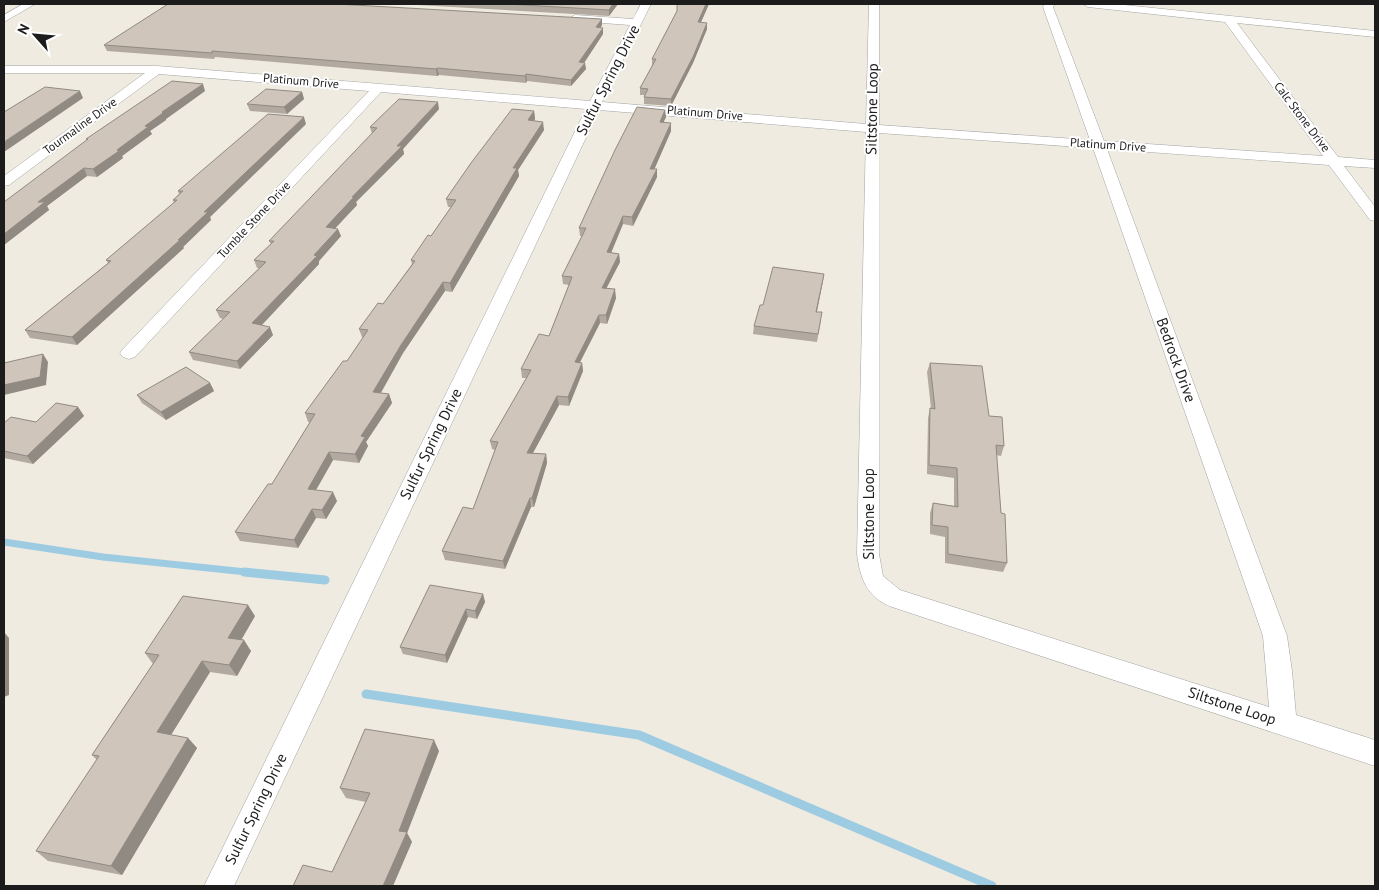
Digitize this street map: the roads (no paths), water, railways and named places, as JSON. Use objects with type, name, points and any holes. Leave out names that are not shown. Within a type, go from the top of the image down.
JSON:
[{"type":"street","points":[[4,19],[30,4]]},
{"type":"street","name":"Sulfur Spring Drive","points":[[218,886],[595,104],[646,4]]},
{"type":"street","name":"Siltstone Loop","points":[[874,4],[868,554],[870,575],[876,587],[892,597],[1375,753]]},
{"type":"street","name":"Bedrock Drive","points":[[1050,4],[1048,7],[1275,636],[1280,671],[1283,722]]},
{"type":"street","points":[[1088,4],[1375,34]]},
{"type":"street","points":[[567,18],[637,22]]},
{"type":"street","name":"Calc Stone Drive","points":[[1228,18],[1375,217]]},
{"type":"street","name":"Platinum Drive","points":[[4,69],[157,70],[595,104],[872,128],[1375,164]]},
{"type":"street","name":"Tourmaline Drive","points":[[4,182],[157,70]]},
{"type":"street","name":"Tumble Stone Drive","points":[[130,353],[379,87]]},
{"type":"waterway","points":[[4,542],[103,557],[256,573]]},
{"type":"waterway","points":[[244,572],[325,580]]},
{"type":"waterway","points":[[366,694],[639,735],[992,886]]}]
